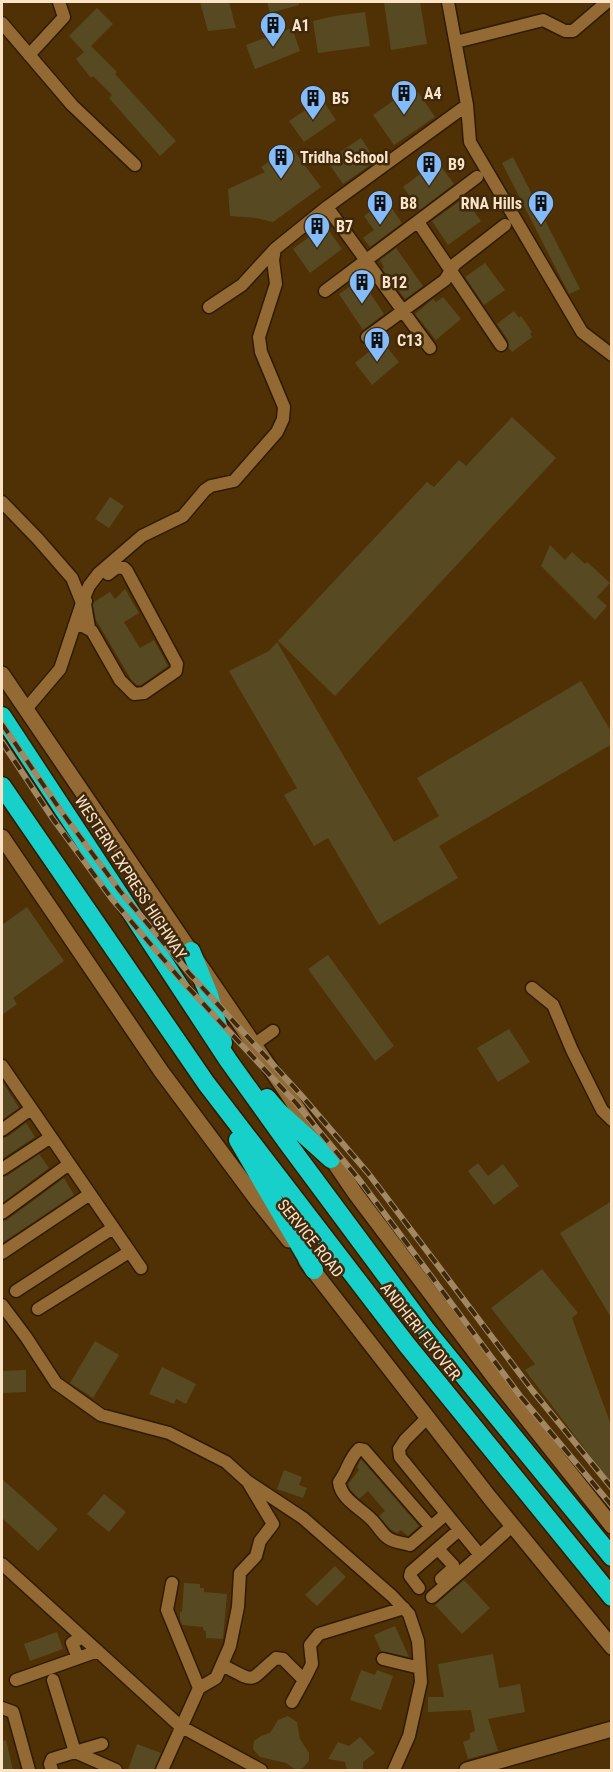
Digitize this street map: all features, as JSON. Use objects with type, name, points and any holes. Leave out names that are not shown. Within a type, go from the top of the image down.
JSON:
[{"type":"highway","name":"WESTERN EXPRESS HIGHWAY","points":[[2,716],[228,1060]]},
{"type":"highway","points":[[2,786],[206,1083],[314,1270]]},
{"type":"highway","points":[[191,951],[209,995],[228,1060],[253,1082],[279,1112],[331,1159]]},
{"type":"highway","name":"ANDHERI FLYOVER","points":[[228,1060],[427,1331],[612,1557]]},
{"type":"highway","name":"ANDHERI FLYOVER","points":[[206,1083],[407,1345],[612,1597]]},
{"type":"street","points":[[29,55],[64,18],[59,2]]},
{"type":"street","points":[[448,2],[467,105],[470,142],[582,332],[612,355]]},
{"type":"street","points":[[456,42],[543,20],[565,31],[573,31],[607,2]]},
{"type":"street","points":[[2,23],[72,105],[135,165]]},
{"type":"street","points":[[209,307],[242,285],[275,249],[327,207],[467,105]]},
{"type":"street","points":[[325,291],[477,177]]},
{"type":"street","points":[[327,207],[430,348]]},
{"type":"street","points":[[418,222],[501,345]]},
{"type":"street","points":[[367,337],[446,280],[455,264],[505,225]]},
{"type":"street","points":[[26,710],[60,669],[89,586],[110,563],[142,536],[183,516],[205,490],[211,486],[234,481],[277,432],[283,420],[284,406],[261,352],[259,337],[276,284],[273,260],[275,249]]},
{"type":"street","points":[[2,502],[72,578],[82,603]]},
{"type":"street","points":[[117,567],[124,568],[177,664],[176,671],[144,693],[134,694],[120,680],[89,628],[85,604],[93,587],[117,567]]},
{"type":"street","points":[[74,626],[89,628]]},
{"type":"street","points":[[2,674],[355,1193],[493,1376],[612,1526]]},
{"type":"street","name":"SERVICE ROAD","points":[[3,843],[161,1071],[257,1200],[512,1526],[612,1647]]},
{"type":"street","points":[[532,988],[553,1005],[602,1110],[612,1120]]},
{"type":"street","points":[[255,1044],[273,1031]]},
{"type":"street","points":[[2,1066],[6,1082],[31,1109],[141,1268]]},
{"type":"street","points":[[2,1130],[31,1109]]},
{"type":"street","points":[[2,1169],[51,1137]]},
{"type":"street","points":[[2,1213],[69,1164]]},
{"type":"street","points":[[2,1254],[90,1194]]},
{"type":"street","points":[[16,1292],[113,1228]]},
{"type":"street","points":[[38,1309],[129,1252]]},
{"type":"street","points":[[2,1305],[56,1383],[101,1415],[182,1438],[226,1462],[247,1481],[303,1518],[404,1608],[409,1614],[418,1641],[421,1682],[409,1736],[394,1770]]},
{"type":"street","points":[[427,1418],[405,1440],[399,1449],[400,1457],[480,1555]]},
{"type":"street","points":[[431,1527],[364,1450],[359,1449],[349,1459],[346,1473],[339,1482],[339,1488],[392,1541],[410,1545],[431,1527],[446,1514]]},
{"type":"street","points":[[162,1770],[199,1688],[216,1678],[222,1665],[230,1646],[236,1617],[240,1573],[256,1556],[260,1541],[273,1524],[247,1481]]},
{"type":"street","points":[[426,1592],[480,1555],[512,1526]]},
{"type":"street","points":[[426,1592],[410,1576],[411,1572],[459,1530]]},
{"type":"street","points":[[426,1592],[452,1569],[453,1565],[438,1549]]},
{"type":"street","points":[[2,1564],[180,1726],[261,1770]]},
{"type":"street","points":[[172,1583],[167,1610],[199,1688]]},
{"type":"street","points":[[292,1702],[312,1664],[310,1645],[319,1634],[404,1608]]},
{"type":"street","points":[[78,1658],[72,1643],[82,1637]]},
{"type":"street","points":[[15,1680],[98,1652]]},
{"type":"street","points":[[222,1665],[249,1679],[256,1678],[276,1658],[283,1659],[304,1680]]},
{"type":"street","points":[[383,1659],[420,1668]]},
{"type":"street","points":[[53,1680],[75,1752],[116,1770]]},
{"type":"street","points":[[2,1708],[13,1712],[29,1770]]},
{"type":"street","points":[[467,1770],[612,1729]]},
{"type":"street","points":[[52,1770],[50,1764],[52,1759],[102,1744]]},
{"type":"building","points":[[200,2],[229,2],[236,28],[208,31]]},
{"type":"building","points":[[267,2],[299,2],[299,5],[270,13]]},
{"type":"building","points":[[384,2],[420,2],[427,44],[391,50]]},
{"type":"building","points":[[97,8],[113,24],[91,46],[117,72],[115,74],[176,141],[160,156],[109,98],[112,95],[93,76],[91,78],[76,59],[84,52],[69,36]]},
{"type":"building","points":[[365,12],[370,46],[318,53],[313,21]]},
{"type":"building","name":"A1","points":[[292,28],[300,51],[255,69],[246,45]]},
{"type":"building","name":"A4","points":[[414,86],[435,117],[394,145],[373,115]]},
{"type":"building","name":"B5","points":[[319,101],[324,102],[336,120],[304,142],[289,121]]},
{"type":"building","points":[[361,138],[376,161],[343,184],[327,161]]},
{"type":"building","name":"Tridha School","points":[[291,147],[321,187],[273,222],[230,216],[228,189],[265,172],[261,167]]},
{"type":"building","name":"RNA Hills","points":[[513,157],[580,289],[569,294],[502,163]]},
{"type":"building","name":"B9","points":[[437,161],[454,184],[420,210],[403,187]]},
{"type":"building","points":[[464,198],[481,221],[448,245],[432,221]]},
{"type":"building","name":"B8","points":[[386,200],[402,223],[370,247],[363,238],[374,230],[364,216]]},
{"type":"building","name":"B7","points":[[325,225],[342,249],[310,273],[293,249]]},
{"type":"building","points":[[396,248],[423,286],[405,299],[382,269],[384,267],[380,260]]},
{"type":"building","points":[[485,263],[505,290],[484,305],[465,277]]},
{"type":"building","name":"B12","points":[[361,279],[384,314],[363,330],[339,294]]},
{"type":"building","points":[[443,297],[461,319],[436,340],[415,314],[433,299],[436,302]]},
{"type":"building","points":[[514,311],[519,318],[521,316],[532,332],[530,334],[532,337],[512,352],[508,340],[497,324]]},
{"type":"building","name":"C13","points":[[382,341],[399,362],[372,385],[355,363]]},
{"type":"building","points":[[512,417],[556,458],[335,696],[278,641],[427,482],[434,487],[459,460],[466,466]]},
{"type":"building","points":[[110,497],[124,506],[109,528],[95,519]]},
{"type":"building","points":[[550,545],[565,560],[572,552],[610,583],[597,597],[607,606],[595,620],[541,566]]},
{"type":"building","points":[[125,589],[139,613],[124,622],[140,648],[154,640],[168,666],[141,685],[132,681],[96,620],[93,605],[110,592],[115,599]]},
{"type":"building","points":[[277,642],[394,842],[439,816],[417,778],[581,681],[612,733],[612,744],[439,846],[458,878],[379,925],[328,838],[314,846],[284,795],[297,788],[229,671],[269,651]]},
{"type":"building","points":[[27,907],[64,961],[13,998],[17,1004],[2,1015],[2,925]]},
{"type":"building","points":[[328,955],[394,1046],[375,1061],[308,969]]},
{"type":"building","points":[[509,1029],[530,1062],[498,1082],[477,1048]]},
{"type":"building","points":[[2,1081],[19,1108],[2,1120]]},
{"type":"building","points":[[26,1123],[35,1137],[2,1159],[2,1138],[7,1137]]},
{"type":"building","points":[[39,1154],[49,1168],[2,1203],[2,1177]]},
{"type":"building","points":[[478,1163],[488,1176],[503,1164],[519,1186],[494,1205],[468,1171]]},
{"type":"building","points":[[64,1178],[74,1195],[2,1243],[2,1221],[7,1220]]},
{"type":"building","points":[[612,1201],[612,1319],[560,1233]]},
{"type":"building","points":[[542,1269],[578,1313],[572,1318],[612,1428],[612,1485],[525,1370],[535,1364],[491,1308]]},
{"type":"building","points":[[95,1341],[119,1355],[93,1398],[70,1383]]},
{"type":"building","points":[[162,1367],[196,1384],[186,1404],[176,1399],[174,1404],[149,1394]]},
{"type":"building","points":[[26,1370],[26,1392],[2,1393],[2,1371]]},
{"type":"building","points":[[361,1459],[419,1526],[408,1536],[401,1530],[397,1533],[390,1529],[379,1516],[385,1511],[368,1491],[359,1499],[350,1489],[348,1484],[359,1470],[357,1467]]},
{"type":"building","points":[[284,1470],[302,1477],[299,1485],[307,1488],[303,1498],[277,1489]]},
{"type":"building","points":[[2,1479],[58,1529],[38,1551],[2,1518]]},
{"type":"building","points":[[104,1494],[126,1512],[109,1532],[87,1514]]},
{"type":"building","points":[[335,1566],[346,1577],[317,1606],[305,1595]]},
{"type":"building","points":[[464,1580],[490,1608],[462,1634],[435,1605]]},
{"type":"building","points":[[184,1583],[200,1584],[204,1592],[227,1594],[223,1639],[206,1638],[206,1631],[203,1627],[182,1625],[180,1611],[182,1612]]},
{"type":"building","points":[[395,1626],[409,1657],[381,1651],[374,1635]]},
{"type":"building","points":[[57,1632],[63,1649],[30,1661],[24,1644]]},
{"type":"building","points":[[493,1654],[499,1688],[520,1684],[525,1712],[488,1719],[498,1751],[468,1759],[463,1742],[470,1739],[470,1733],[475,1731],[471,1710],[428,1712],[428,1697],[444,1697],[438,1664]]},
{"type":"building","points":[[361,1670],[375,1675],[377,1670],[393,1676],[381,1710],[350,1700]]},
{"type":"building","points":[[288,1716],[297,1722],[300,1739],[309,1753],[309,1761],[303,1768],[296,1770],[286,1763],[260,1757],[253,1749],[254,1741],[270,1733],[278,1720]]},
{"type":"building","points":[[360,1737],[375,1753],[363,1762],[363,1770],[347,1770],[345,1762],[328,1759],[338,1742],[349,1746]]},
{"type":"building","points":[[6,1740],[13,1770],[2,1770],[2,1741]]},
{"type":"building","points":[[137,1744],[161,1753],[154,1770],[128,1770]]},
{"type":"railway","points":[[2,724],[61,811],[120,891],[189,973],[301,1095],[368,1173],[532,1390],[612,1488]]},
{"type":"railway","points":[[2,742],[53,819],[112,899],[182,981],[296,1103],[361,1182],[521,1397],[612,1506]]},
{"type":"place","name":"A1","points":[[273,48]]},
{"type":"place","name":"A4","points":[[404,116]]},
{"type":"place","name":"B5","points":[[313,121]]},
{"type":"place","name":"Tridha School","points":[[281,180]]},
{"type":"place","name":"B9","points":[[429,187]]},
{"type":"place","name":"B8","points":[[380,226]]},
{"type":"place","name":"RNA Hills","points":[[541,226]]},
{"type":"place","name":"B7","points":[[317,249]]},
{"type":"place","name":"B12","points":[[362,305]]},
{"type":"place","name":"C13","points":[[377,363]]}]
